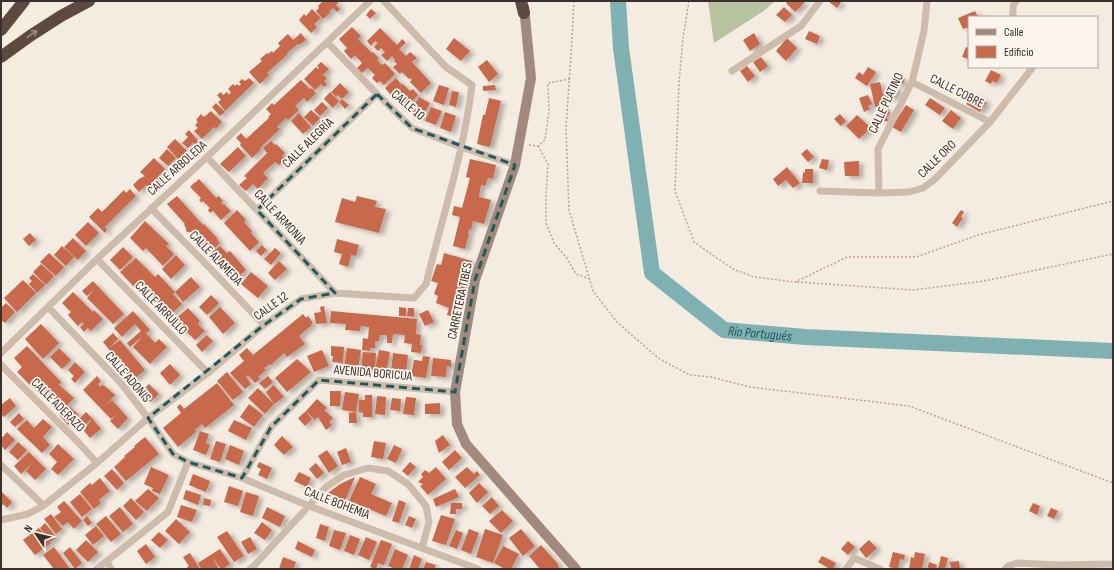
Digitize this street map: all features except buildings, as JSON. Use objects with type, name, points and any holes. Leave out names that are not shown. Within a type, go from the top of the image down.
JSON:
[{"type":"highway","points":[[1,30],[24,1]]},
{"type":"highway","points":[[1,57],[61,16],[89,1]]},
{"type":"street","name":"CALLE ARBOLEDA","points":[[1,353],[97,259],[207,157],[370,1]]},
{"type":"street","name":"CALLE 12","points":[[1,520],[28,514],[43,506],[97,463],[148,418],[208,373],[264,325],[301,298],[334,293],[414,298],[426,284],[461,148],[472,85],[446,67],[384,1]]},
{"type":"street","points":[[732,71],[801,26],[820,1]]},
{"type":"street","name":"CALLE PLATINO","points":[[879,193],[878,149],[912,82],[924,31],[928,1]]},
{"type":"street","points":[[1013,16],[1013,6],[1016,1]]},
{"type":"street","name":"CARRETERA TIBES","points":[[523,5],[531,78],[515,165],[475,280],[455,392],[457,424],[466,444],[576,569]]},
{"type":"street","name":"CALLE 10","points":[[327,42],[412,128],[461,148],[515,165]]},
{"type":"street","name":"CALLE ORO","points":[[820,191],[879,193],[909,192],[923,188],[935,179],[990,122],[1032,68]]},
{"type":"street","name":"CALLE COBRE","points":[[912,82],[990,122]]},
{"type":"street","name":"CALLE ALEGRÍA","points":[[257,210],[377,94]]},
{"type":"street","name":"CALLE ARMONIA","points":[[207,157],[334,293]]},
{"type":"street","name":"CALLE ALAMEDA","points":[[151,208],[264,325]]},
{"type":"street","name":"CALLE ARRULLO","points":[[97,259],[208,373]]},
{"type":"street","name":"CALLE ADONIS","points":[[48,307],[120,382],[148,418],[173,454],[188,462]]},
{"type":"street","name":"CALLE ADERAZO","points":[[1,365],[97,463]]},
{"type":"street","name":"AVENIDA BORICUA","points":[[242,478],[271,427],[319,380],[455,392]]},
{"type":"street","points":[[97,569],[168,512],[188,462]]},
{"type":"street","name":"CALLE BOHEMIA","points":[[188,462],[242,478],[309,506],[478,569]]},
{"type":"street","points":[[1,465],[43,506]]},
{"type":"street","points":[[253,568],[326,487],[344,475],[368,468],[388,471],[408,484],[426,506],[429,522],[422,548]]},
{"type":"street","points":[[846,569],[854,558],[880,569]]},
{"type":"street","points":[[107,561],[111,569]]},
{"type":"street","points":[[1004,569],[1017,563],[1058,565],[1113,564]]},
{"type":"path","points":[[574,1],[566,128],[569,210],[593,291],[617,322],[658,358],[690,375],[750,387],[909,406],[1113,483]]},
{"type":"path","points":[[689,1],[683,38],[679,82],[675,191],[694,242],[733,269],[754,277],[795,282],[913,290],[984,281],[1113,254]]},
{"type":"path","points":[[519,143],[538,146],[545,140],[549,111],[548,83],[570,79]]},
{"type":"path","points":[[538,146],[548,164],[546,223],[554,243],[566,257],[576,274],[590,279]]},
{"type":"path","points":[[795,282],[847,257],[916,257],[978,235],[1113,200]]},
{"type":"highlighted area","points":[[377,94],[412,128],[515,165],[475,280],[455,392],[319,380],[271,427],[242,478],[188,462],[173,454],[148,418],[264,325],[301,299],[335,293],[257,210]]},
{"type":"green space","points":[[708,1],[775,1],[765,10],[714,43]]},
{"type":"waterway","name":"Río Portugués","points":[[618,1],[621,48],[652,273],[724,330],[805,337],[1113,351]]}]
